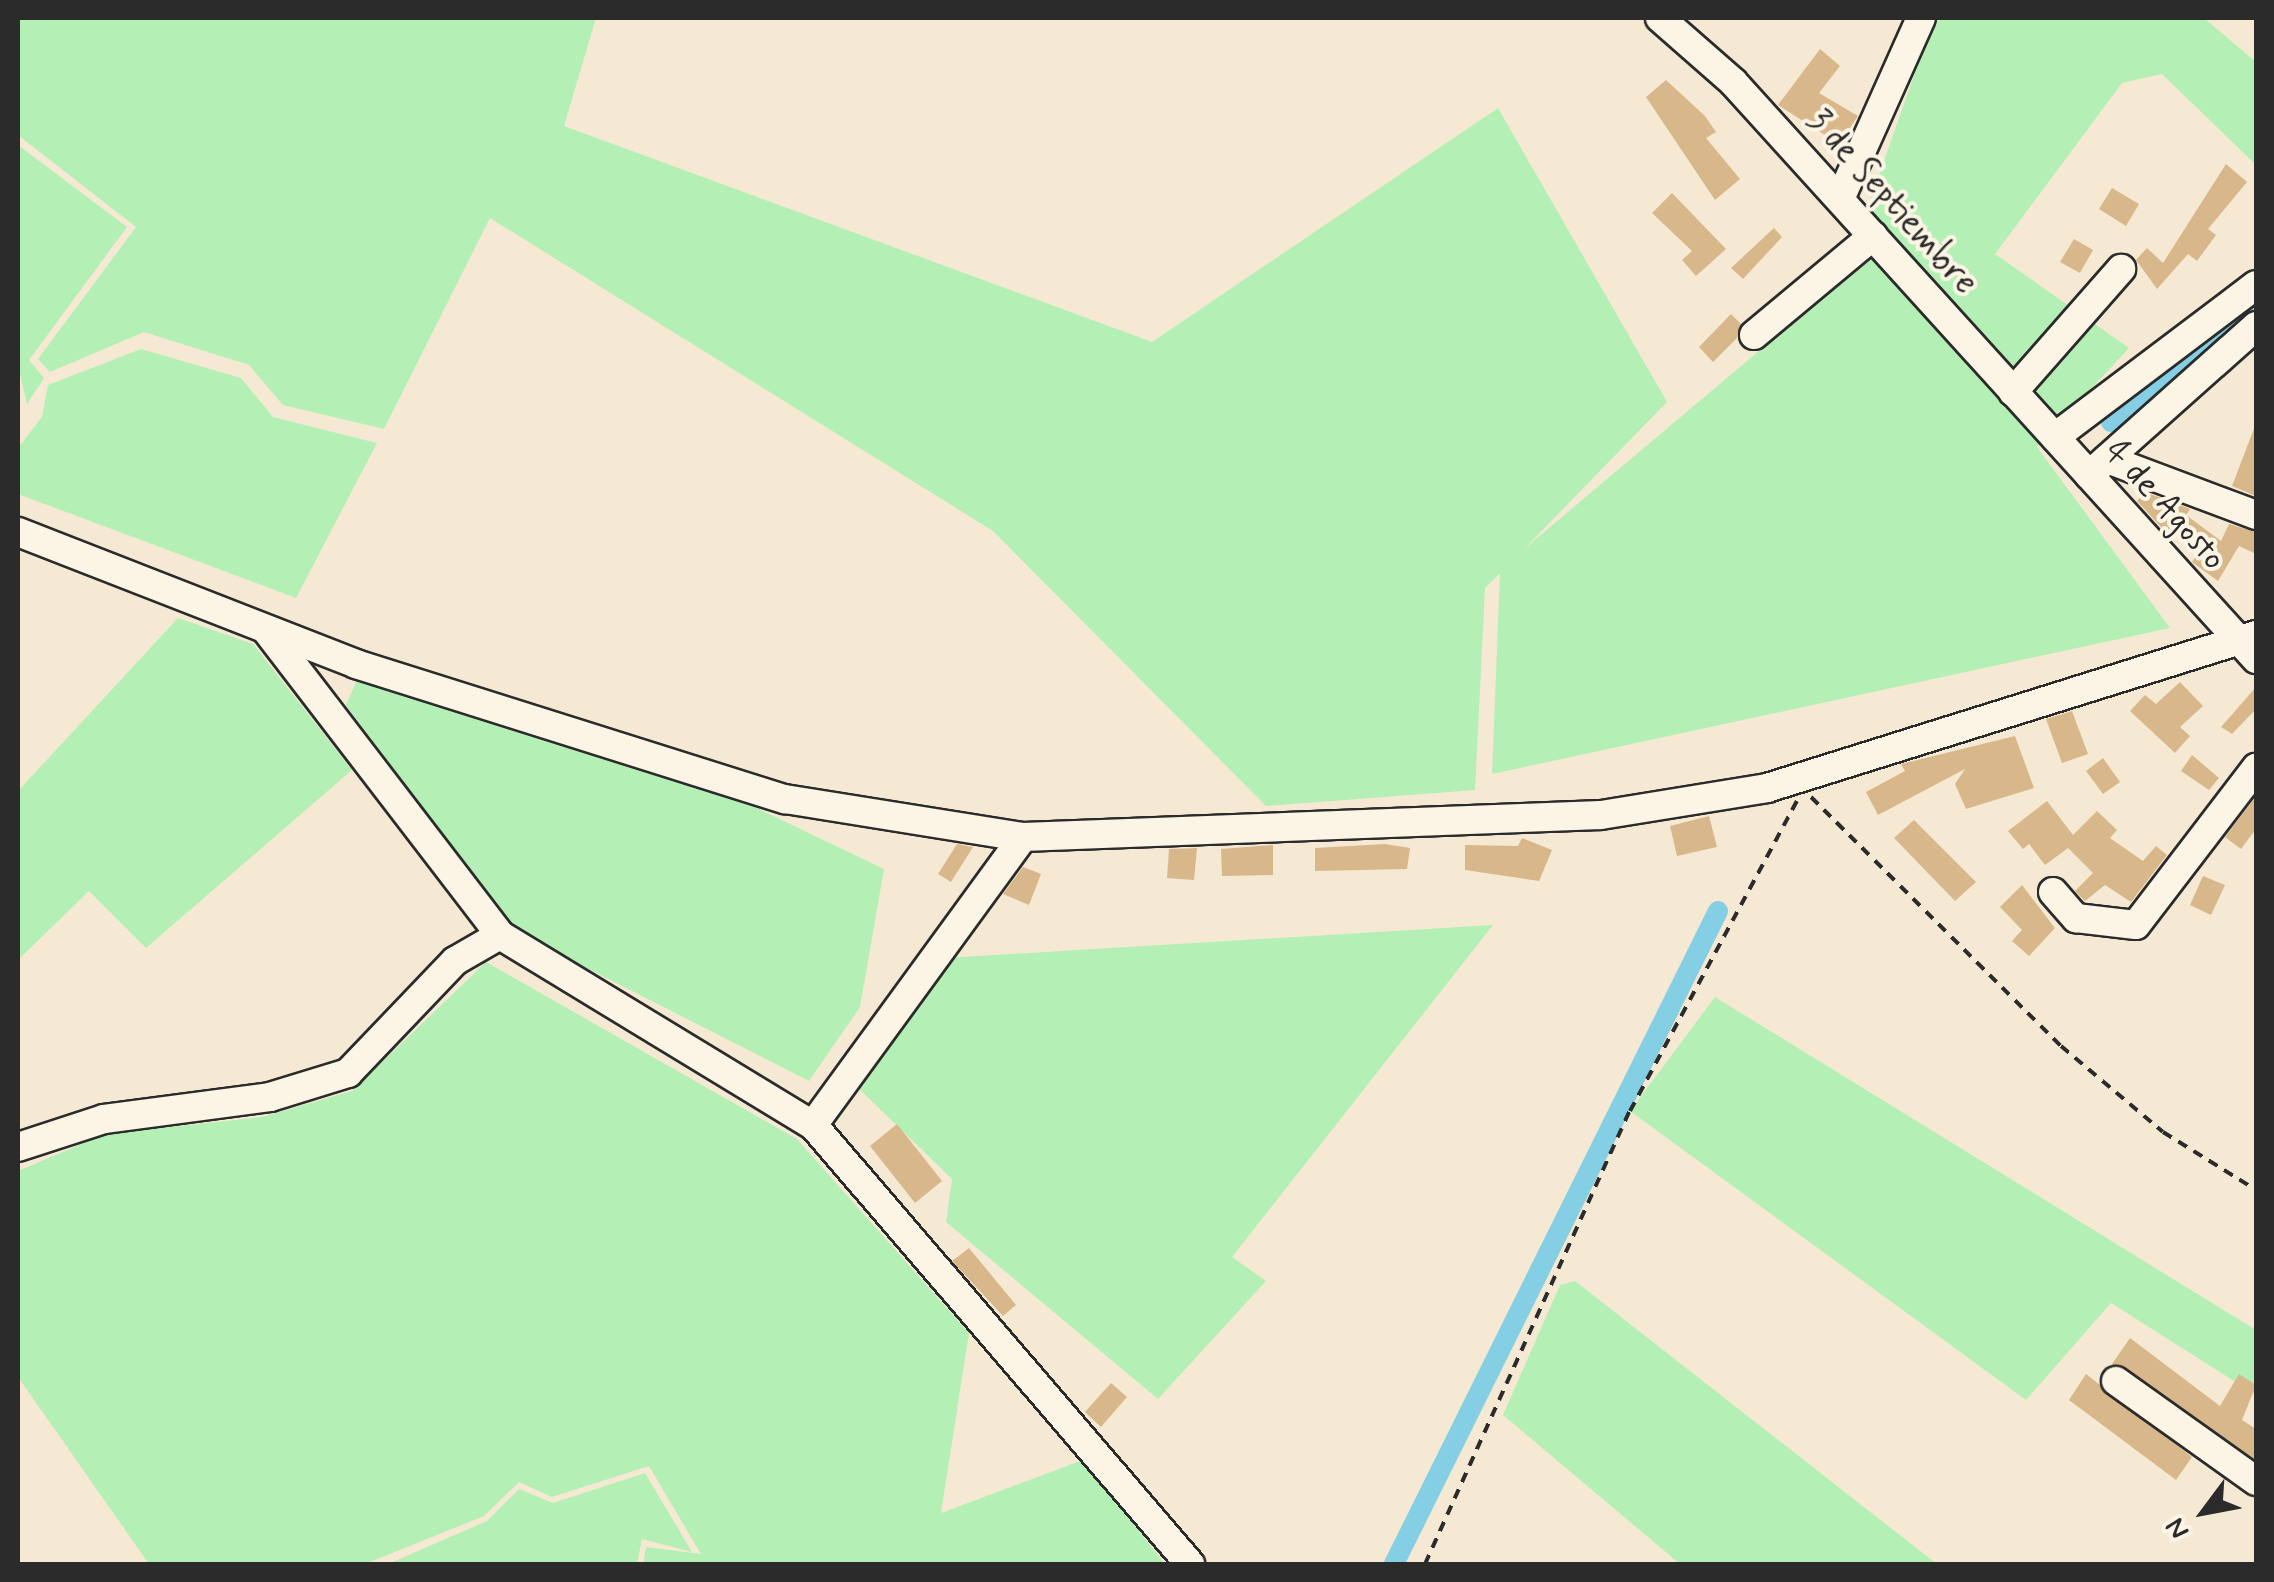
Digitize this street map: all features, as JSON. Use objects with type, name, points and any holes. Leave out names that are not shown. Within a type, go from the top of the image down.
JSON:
[{"type":"street","name":"3 de Septiembre","points":[[1660,18],[1840,199],[2058,440]]},
{"type":"street","points":[[1840,199],[1921,18]]},
{"type":"street","points":[[1754,334],[1872,236]]},
{"type":"street","points":[[2013,392],[2121,270]]},
{"type":"street","points":[[2058,440],[2256,286]]},
{"type":"street","points":[[2098,467],[2256,326]]},
{"type":"street","name":"4 de Agosto","points":[[2058,440],[2098,467],[2250,646]]},
{"type":"street","points":[[2098,467],[2256,515]]},
{"type":"street","points":[[18,532],[266,630],[786,799],[1024,837],[1601,815],[1808,781],[2250,646]]},
{"type":"street","points":[[266,630],[500,935],[813,1125],[1190,1564]]},
{"type":"street","points":[[2053,892],[2076,918],[2122,930],[2136,925],[2256,768]]},
{"type":"street","points":[[813,1125],[1024,837]]},
{"type":"street","points":[[18,1148],[104,1119],[270,1097],[348,1073],[455,961],[500,935]]},
{"type":"street","points":[[2116,1381],[2256,1480]]},
{"type":"path","points":[[1425,1564],[1630,1111],[1808,781],[2061,1046],[2163,1132],[2256,1190]]},
{"type":"green space","points":[[18,18],[596,18],[564,126],[1152,342],[1498,108],[1667,402],[1524,549],[1842,281],[1934,18],[2204,18],[2256,62],[2256,165],[2162,74],[2122,83],[1995,254],[2129,348],[2037,447],[2170,628],[1492,774],[1500,573],[1485,588],[1475,790],[1266,806],[993,531],[490,218],[384,429],[283,405],[249,365],[144,332],[50,372],[38,359],[136,227],[18,135]]},
{"type":"green space","points":[[18,145],[127,227],[29,360],[44,378],[27,404],[18,365]]},
{"type":"green space","points":[[141,349],[241,378],[273,417],[377,443],[296,598],[18,494],[18,448],[42,417],[48,385]]},
{"type":"green space","points":[[178,618],[253,644],[352,770],[146,948],[89,891],[18,960],[18,791]]},
{"type":"green space","points":[[357,680],[723,792],[884,869],[860,1007],[809,1081],[512,930],[346,705]]},
{"type":"green space","points":[[1493,925],[1232,1257],[1266,1281],[1158,1399],[946,1222],[952,1179],[850,1080],[944,958]]},
{"type":"green space","points":[[486,962],[797,1139],[969,1333],[941,1513],[1083,1460],[1165,1564],[643,1564],[646,1547],[701,1554],[649,1466],[552,1497],[519,1482],[484,1516],[365,1564],[149,1564],[18,1377],[18,1171],[105,1134],[262,1117],[352,1091]]},
{"type":"green space","points":[[1715,997],[2256,1330],[2256,1395],[2111,1303],[2026,1400],[1630,1111]]},
{"type":"green space","points":[[1575,1281],[1937,1564],[1680,1564],[1503,1415],[1560,1285]]},
{"type":"green space","points":[[645,1473],[692,1552],[642,1539],[637,1564],[388,1564],[487,1521],[519,1489],[553,1503]]},
{"type":"building","points":[[1820,49],[1840,66],[1819,93],[1858,116],[1839,144],[1778,105]]},
{"type":"building","points":[[1666,80],[1705,116],[1716,132],[1706,138],[1740,179],[1715,200],[1646,97]]},
{"type":"building","points":[[2226,164],[2247,182],[2208,229],[2216,235],[2197,261],[2188,254],[2157,289],[2136,260],[2147,248],[2163,263]]},
{"type":"building","points":[[2112,188],[2139,204],[2126,226],[2099,209]]},
{"type":"building","points":[[1672,193],[1726,249],[1696,276],[1682,260],[1692,251],[1652,213]]},
{"type":"building","points":[[1774,228],[1782,237],[1743,279],[1731,268]]},
{"type":"building","points":[[2074,239],[2093,250],[2080,273],[2060,262]]},
{"type":"building","points":[[1731,314],[1741,324],[1737,338],[1713,362],[1699,347]]},
{"type":"building","points":[[2256,426],[2256,496],[2232,486]]},
{"type":"building","points":[[2145,492],[2190,509],[2186,515],[2221,541],[2229,524],[2256,532],[2256,554],[2239,546],[2218,581],[2192,562],[2200,550],[2176,532],[2172,539],[2137,501]]},
{"type":"building","points":[[2180,682],[2203,706],[2180,727],[2190,736],[2175,753],[2130,711],[2145,695],[2156,704]]},
{"type":"building","points":[[2256,687],[2256,709],[2232,734],[2221,727]]},
{"type":"building","points":[[2072,711],[2088,754],[2062,763],[2046,719]]},
{"type":"building","points":[[2015,736],[2034,788],[1966,809],[1955,784],[1965,769],[1878,815],[1866,792],[1905,771],[1901,764]]},
{"type":"building","points":[[2192,755],[2219,778],[2209,790],[2181,771]]},
{"type":"building","points":[[2103,758],[2120,782],[2103,794],[2086,771]]},
{"type":"building","points":[[2256,796],[2256,829],[2241,849],[2225,837]]},
{"type":"building","points":[[2047,801],[2073,835],[2097,811],[2117,830],[2110,838],[2143,861],[2156,846],[2167,855],[2131,902],[2105,885],[2085,901],[2075,891],[2093,873],[2068,848],[2045,865],[2029,844],[2023,849],[2008,831]]},
{"type":"building","points":[[1709,816],[1717,847],[1677,856],[1670,826]]},
{"type":"building","points":[[1914,820],[1976,882],[1955,901],[1894,838]]},
{"type":"building","points":[[1522,838],[1552,850],[1539,881],[1465,870],[1465,845],[1518,846]]},
{"type":"building","points":[[957,844],[973,847],[951,882],[938,874]]},
{"type":"building","points":[[1385,844],[1410,848],[1407,869],[1315,871],[1315,848]]},
{"type":"building","points":[[1273,845],[1273,875],[1222,876],[1221,849]]},
{"type":"building","points":[[1197,848],[1194,880],[1167,878],[1169,849]]},
{"type":"building","points":[[1023,867],[1041,874],[1029,905],[1003,894]]},
{"type":"building","points":[[2203,876],[2225,885],[2211,915],[2190,905]]},
{"type":"building","points":[[2022,885],[2055,928],[2029,956],[2012,941],[2022,930],[2000,907]]},
{"type":"building","points":[[897,1124],[942,1181],[915,1203],[870,1146]]},
{"type":"building","points":[[969,1248],[1016,1305],[1003,1316],[952,1261]]},
{"type":"building","points":[[2130,1338],[2220,1406],[2239,1374],[2256,1385],[2242,1420],[2256,1429],[2256,1460],[2112,1364]]},
{"type":"building","points":[[2086,1374],[2192,1457],[2176,1480],[2069,1400]]},
{"type":"building","points":[[1111,1383],[1127,1397],[1101,1427],[1085,1412]]},
{"type":"waterway","points":[[2111,422],[2256,301]]},
{"type":"waterway","points":[[1394,1564],[1718,911]]}]
